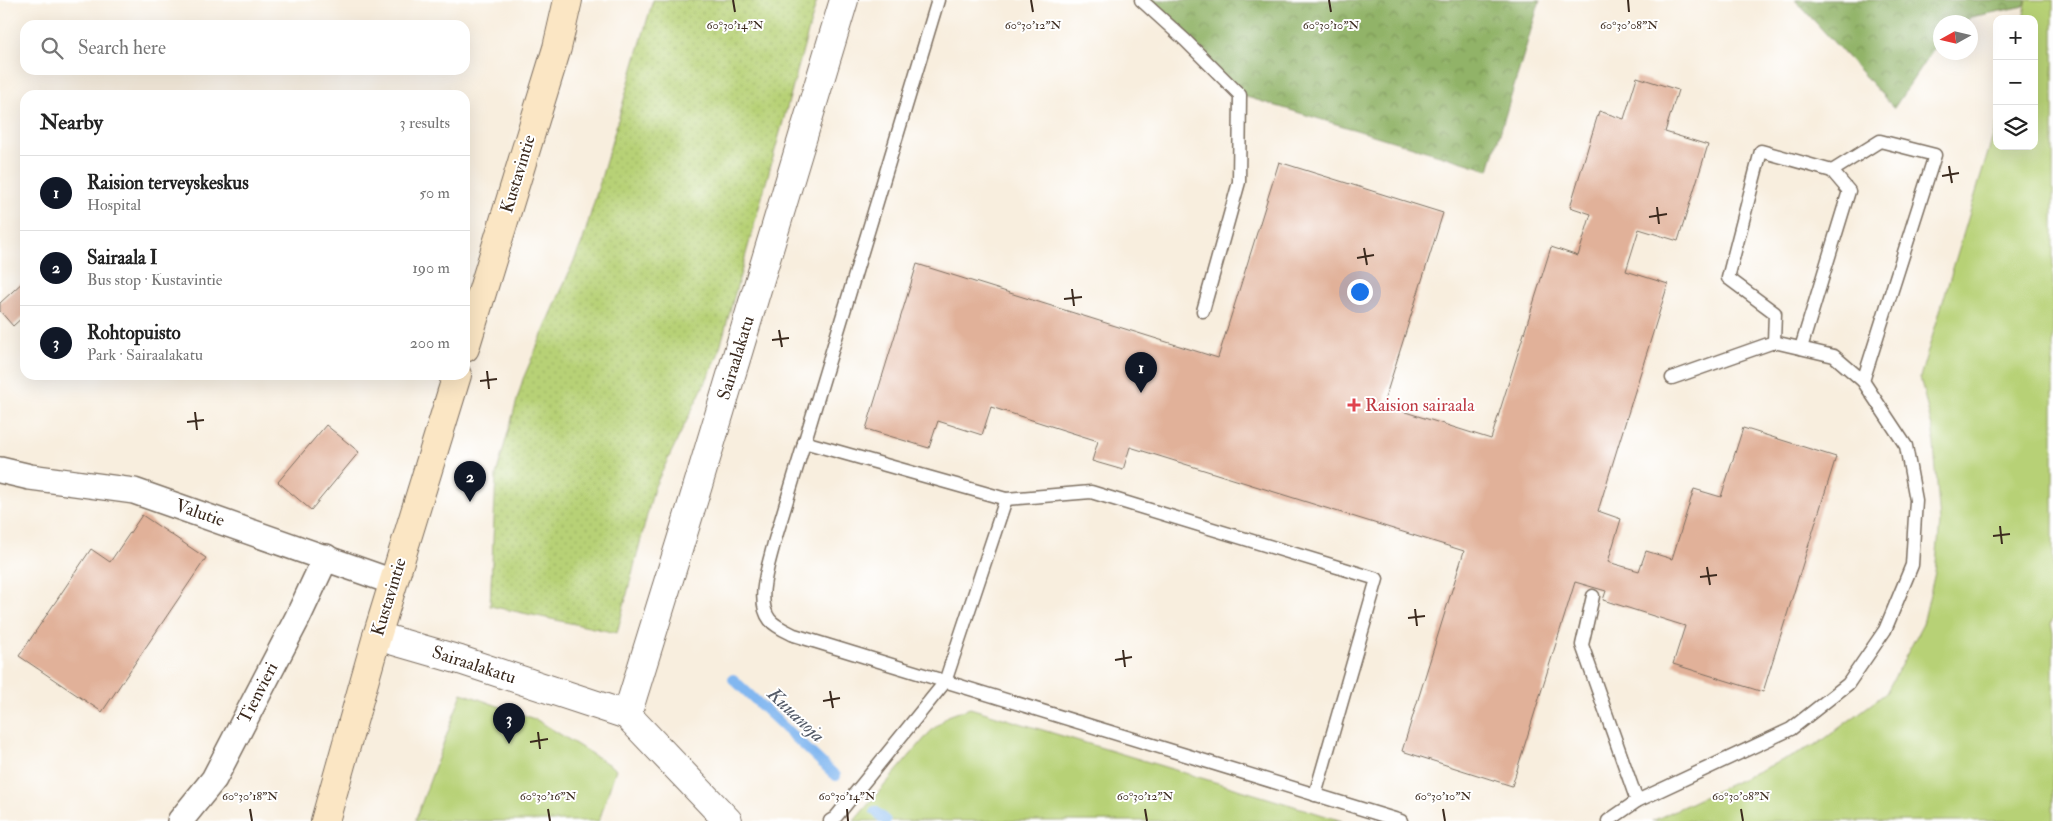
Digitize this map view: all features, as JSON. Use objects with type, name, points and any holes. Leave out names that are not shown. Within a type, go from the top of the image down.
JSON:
[{"type":"main road","name":"Kustavintie","points":[[470,332],[554,58],[568,0]]},
{"type":"main road","name":"Kustavintie","points":[[325,821],[377,636],[455,380]]},
{"type":"street","name":"Sairaalakatu","points":[[627,715],[844,0]]},
{"type":"street","name":"Valutie","points":[[0,470],[30,477],[134,490],[393,582]]},
{"type":"street","name":"Tienvieri","points":[[180,821],[214,779],[297,619],[326,558]]},
{"type":"street","name":"Sairaalakatu","points":[[377,636],[460,660],[627,715],[728,821]]},
{"type":"lane","points":[[938,0],[804,442],[763,586],[765,607],[770,620],[794,635],[1401,821]]},
{"type":"lane","points":[[1141,0],[1185,40],[1240,96],[1239,182],[1203,310]]},
{"type":"lane","points":[[1832,171],[1880,141],[1935,154],[1863,381]]},
{"type":"lane","points":[[1774,342],[1775,313],[1728,278],[1761,151],[1832,171],[1849,191],[1801,348]]},
{"type":"lane","points":[[1608,821],[1637,801],[1792,728],[1848,684],[1885,630],[1912,565],[1916,500],[1906,446],[1863,381],[1834,356],[1774,342],[1672,378]]},
{"type":"lane","points":[[804,442],[1006,499],[1091,492],[1377,580],[1316,795]]},
{"type":"lane","points":[[830,821],[841,811],[945,682],[1006,499]]},
{"type":"lane","points":[[1594,596],[1582,645],[1637,801]]},
{"type":"green space","points":[[653,0],[817,0],[717,358],[654,488],[617,633],[490,606],[496,475],[523,379],[583,240]]},
{"type":"green space","points":[[1141,0],[1540,0],[1489,170],[1240,95]]},
{"type":"green space","points":[[1795,0],[2026,0],[2025,6],[1978,16],[1933,15],[1933,50],[1894,108]]},
{"type":"green space","points":[[2027,0],[2053,0],[2053,618],[2051,624],[2053,633],[2053,821],[1652,821],[1819,743],[1886,693],[1923,624],[1935,572],[1940,523],[1933,432],[1920,377],[1993,136],[1993,150],[2038,150],[2038,15],[2024,15]]},
{"type":"green space","points":[[462,693],[537,720],[616,769],[599,821],[415,821]]},
{"type":"green space","points":[[970,708],[1342,821],[854,821],[930,732],[948,716]]},
{"type":"building","points":[[1637,77],[1678,90],[1665,132],[1708,145],[1678,241],[1639,229],[1626,271],[1668,284],[1598,511],[1621,519],[1608,562],[1639,571],[1646,551],[1672,559],[1694,489],[1721,497],[1743,428],[1836,457],[1763,692],[1673,664],[1685,626],[1603,600],[1606,591],[1575,582],[1512,786],[1402,751],[1464,551],[1130,447],[1123,470],[1092,461],[1098,441],[991,407],[982,435],[938,421],[929,448],[866,429],[917,264],[1218,358],[1279,162],[1443,213],[1383,405],[1491,439],[1551,247],[1578,256],[1591,214],[1570,207],[1599,111],[1624,119]]},
{"type":"building","points":[[20,285],[20,320],[13,326],[0,311],[0,303]]},
{"type":"building","points":[[326,425],[359,452],[311,510],[278,482]]},
{"type":"building","points":[[142,515],[206,558],[102,712],[19,656],[91,549],[110,562]]},
{"type":"waterway","name":"Kuuanoja","points":[[733,679],[836,776]]},
{"type":"waterway","name":"Kuuanoja","points":[[875,811],[886,821]]},
{"type":"place","name":"Raision terveyskeskus","points":[[1141,393]]},
{"type":"place","name":"Raision sairaala","points":[[1354,405]]},
{"type":"place","name":"Sairaala I","points":[[470,502]]},
{"type":"place","name":"Rohtopuisto","points":[[509,744]]}]
